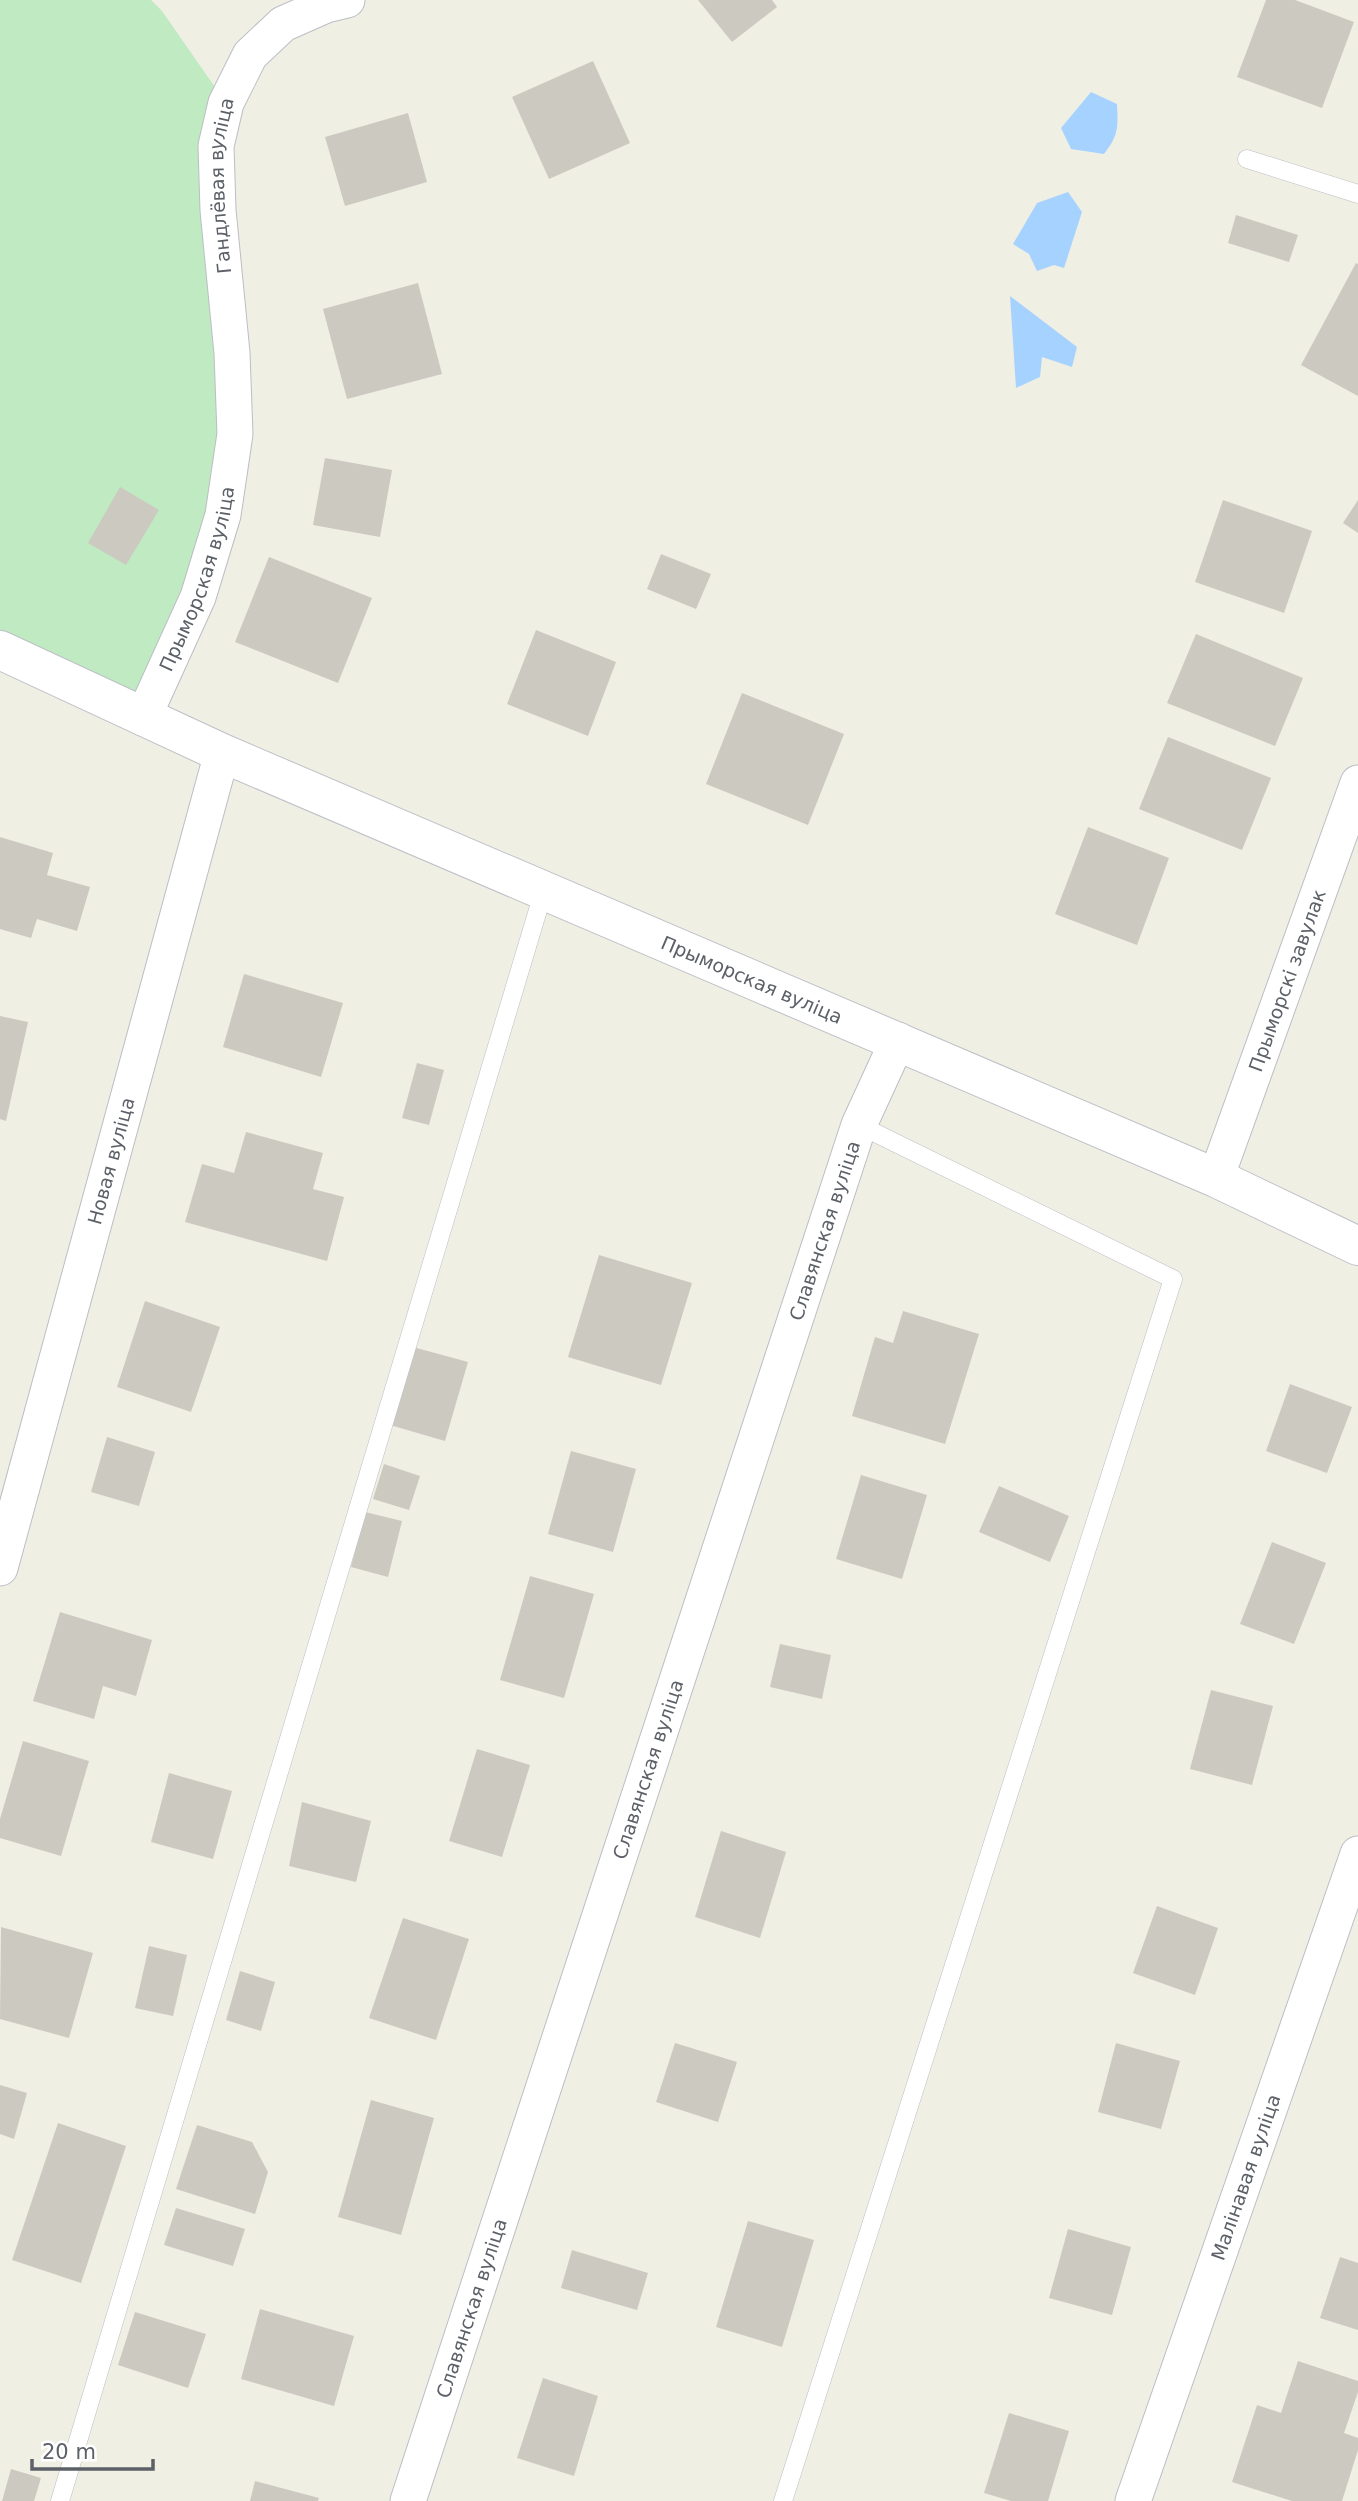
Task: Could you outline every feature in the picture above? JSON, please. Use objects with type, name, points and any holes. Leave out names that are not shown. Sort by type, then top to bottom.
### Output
[{"type":"main road","name":"Прыморская вуліца","points":[[0,650],[222,753],[1216,1178],[1358,1246]]},
{"type":"street","name":"Гандлёвая вуліца","points":[[235,434],[232,353],[218,210],[216,146],[226,103],[250,55],[283,24],[326,5],[347,0]]},
{"type":"street","name":"Прыморская вуліца","points":[[144,718],[198,597],[223,515],[235,434]]},
{"type":"street","name":"Новая вуліца","points":[[0,1568],[222,753]]},
{"type":"street","name":"Прыморскі завулак","points":[[1216,1178],[1358,783]]},
{"type":"street","name":"Славянская вуліца","points":[[408,2501],[859,1125],[898,1040]]},
{"type":"street","name":"Малінавая вуліца","points":[[1133,2501],[1358,1854]]},
{"type":"lane","points":[[1247,159],[1358,194]]},
{"type":"lane","points":[[60,2501],[544,890]]},
{"type":"lane","points":[[783,2501],[1172,1279],[859,1125]]},
{"type":"green space","points":[[0,0],[151,0],[162,11],[226,103],[235,434],[143,718],[0,650]]},
{"type":"water","points":[[1091,92],[1117,104],[1116,130],[1104,154],[1071,149],[1061,128]]},
{"type":"water","points":[[1068,192],[1082,212],[1064,268],[1054,265],[1037,271],[1029,254],[1013,244],[1037,203]]},
{"type":"water","points":[[1010,296],[1077,347],[1072,367],[1042,357],[1040,377],[1016,388]]},
{"type":"building","points":[[698,0],[772,0],[777,7],[732,42]]},
{"type":"building","points":[[1266,0],[1295,0],[1354,22],[1322,108],[1237,77]]},
{"type":"building","points":[[593,61],[630,143],[549,179],[512,97]]},
{"type":"building","points":[[408,113],[427,182],[345,206],[325,137]]},
{"type":"building","points":[[1236,215],[1298,235],[1289,262],[1228,243]]},
{"type":"building","points":[[1356,263],[1358,264],[1358,396],[1301,365]]},
{"type":"building","points":[[418,283],[442,374],[347,399],[323,309]]},
{"type":"building","points":[[325,458],[392,470],[380,537],[313,525]]},
{"type":"building","points":[[120,487],[159,510],[126,565],[88,543]]},
{"type":"building","points":[[1223,500],[1312,531],[1284,613],[1195,582]]},
{"type":"building","points":[[1358,500],[1358,533],[1343,523]]},
{"type":"building","points":[[661,554],[711,574],[696,609],[647,589]]},
{"type":"building","points":[[269,557],[372,598],[338,683],[235,642]]},
{"type":"building","points":[[536,630],[616,662],[588,736],[507,704]]},
{"type":"building","points":[[1196,634],[1303,678],[1275,746],[1167,703]]},
{"type":"building","points":[[742,693],[844,734],[808,825],[706,784]]},
{"type":"building","points":[[1168,737],[1271,778],[1242,850],[1139,809]]},
{"type":"building","points":[[1088,827],[1169,858],[1137,945],[1055,914]]},
{"type":"building","points":[[0,837],[53,853],[47,875],[90,887],[77,931],[37,919],[31,938],[0,929]]},
{"type":"building","points":[[244,974],[343,1003],[321,1077],[223,1047]]},
{"type":"building","points":[[0,1016],[28,1022],[6,1121],[0,1119]]},
{"type":"building","points":[[417,1063],[444,1070],[429,1125],[402,1118]]},
{"type":"building","points":[[246,1132],[323,1153],[313,1189],[344,1197],[327,1261],[185,1222],[202,1164],[234,1173]]},
{"type":"building","points":[[599,1255],[692,1283],[661,1385],[568,1357]]},
{"type":"building","points":[[145,1301],[220,1327],[191,1412],[117,1387]]},
{"type":"building","points":[[903,1311],[979,1334],[945,1444],[852,1416],[875,1337],[893,1343]]},
{"type":"building","points":[[413,1347],[468,1362],[445,1441],[390,1425]]},
{"type":"building","points":[[1290,1384],[1352,1407],[1327,1473],[1266,1451]]},
{"type":"building","points":[[107,1437],[155,1452],[139,1506],[91,1492]]},
{"type":"building","points":[[571,1451],[636,1469],[613,1552],[548,1534]]},
{"type":"building","points":[[384,1464],[420,1476],[409,1510],[373,1499]]},
{"type":"building","points":[[861,1475],[927,1495],[902,1579],[836,1559]]},
{"type":"building","points":[[999,1486],[1069,1516],[1050,1562],[979,1532]]},
{"type":"building","points":[[365,1512],[402,1521],[388,1577],[351,1567]]},
{"type":"building","points":[[1272,1542],[1326,1563],[1294,1644],[1240,1624]]},
{"type":"building","points":[[530,1576],[594,1594],[564,1698],[500,1680]]},
{"type":"building","points":[[60,1612],[152,1640],[136,1696],[103,1686],[94,1719],[33,1701]]},
{"type":"building","points":[[780,1644],[831,1655],[822,1699],[770,1687]]},
{"type":"building","points":[[1211,1690],[1273,1706],[1252,1785],[1190,1769]]},
{"type":"building","points":[[23,1741],[89,1761],[61,1856],[0,1838],[0,1819]]},
{"type":"building","points":[[477,1749],[530,1765],[502,1857],[449,1841]]},
{"type":"building","points":[[169,1773],[232,1791],[213,1859],[151,1842]]},
{"type":"building","points":[[302,1802],[371,1821],[356,1882],[289,1866]]},
{"type":"building","points":[[721,1831],[786,1852],[760,1938],[695,1917]]},
{"type":"building","points":[[1157,1906],[1218,1928],[1195,1995],[1133,1973]]},
{"type":"building","points":[[403,1918],[469,1939],[436,2040],[369,2018]]},
{"type":"building","points":[[1,1927],[93,1953],[69,2038],[0,2019]]},
{"type":"building","points":[[149,1946],[187,1955],[173,2016],[135,2008]]},
{"type":"building","points":[[240,1971],[275,1982],[261,2031],[226,2020]]},
{"type":"building","points":[[675,2043],[737,2062],[718,2122],[656,2102]]},
{"type":"building","points":[[1116,2043],[1180,2061],[1161,2129],[1098,2112]]},
{"type":"building","points":[[0,2085],[27,2093],[14,2139],[0,2134]]},
{"type":"building","points":[[371,2100],[434,2118],[401,2235],[338,2217]]},
{"type":"building","points":[[58,2123],[126,2146],[81,2283],[12,2260]]},
{"type":"building","points":[[197,2125],[252,2142],[268,2172],[255,2214],[176,2189]]},
{"type":"building","points":[[176,2208],[245,2229],[233,2266],[164,2245]]},
{"type":"building","points":[[748,2221],[814,2240],[782,2347],[716,2327]]},
{"type":"building","points":[[1068,2229],[1131,2247],[1112,2315],[1049,2298]]},
{"type":"building","points":[[572,2250],[648,2273],[637,2310],[561,2288]]},
{"type":"building","points":[[1340,2257],[1358,2263],[1358,2330],[1320,2318]]},
{"type":"building","points":[[260,2309],[354,2336],[334,2406],[241,2379]]},
{"type":"building","points":[[135,2312],[206,2334],[188,2388],[118,2365]]},
{"type":"building","points":[[1298,2361],[1358,2381],[1358,2392],[1344,2433],[1358,2438],[1358,2450],[1342,2501],[1292,2501],[1232,2482],[1257,2405],[1281,2413]]},
{"type":"building","points":[[543,2378],[598,2396],[574,2476],[517,2458]]},
{"type":"building","points":[[1009,2413],[1069,2431],[1048,2501],[1011,2501],[984,2493]]},
{"type":"building","points":[[11,2469],[41,2478],[34,2501],[2,2501]]},
{"type":"building","points":[[255,2481],[319,2498],[318,2501],[250,2501]]}]
